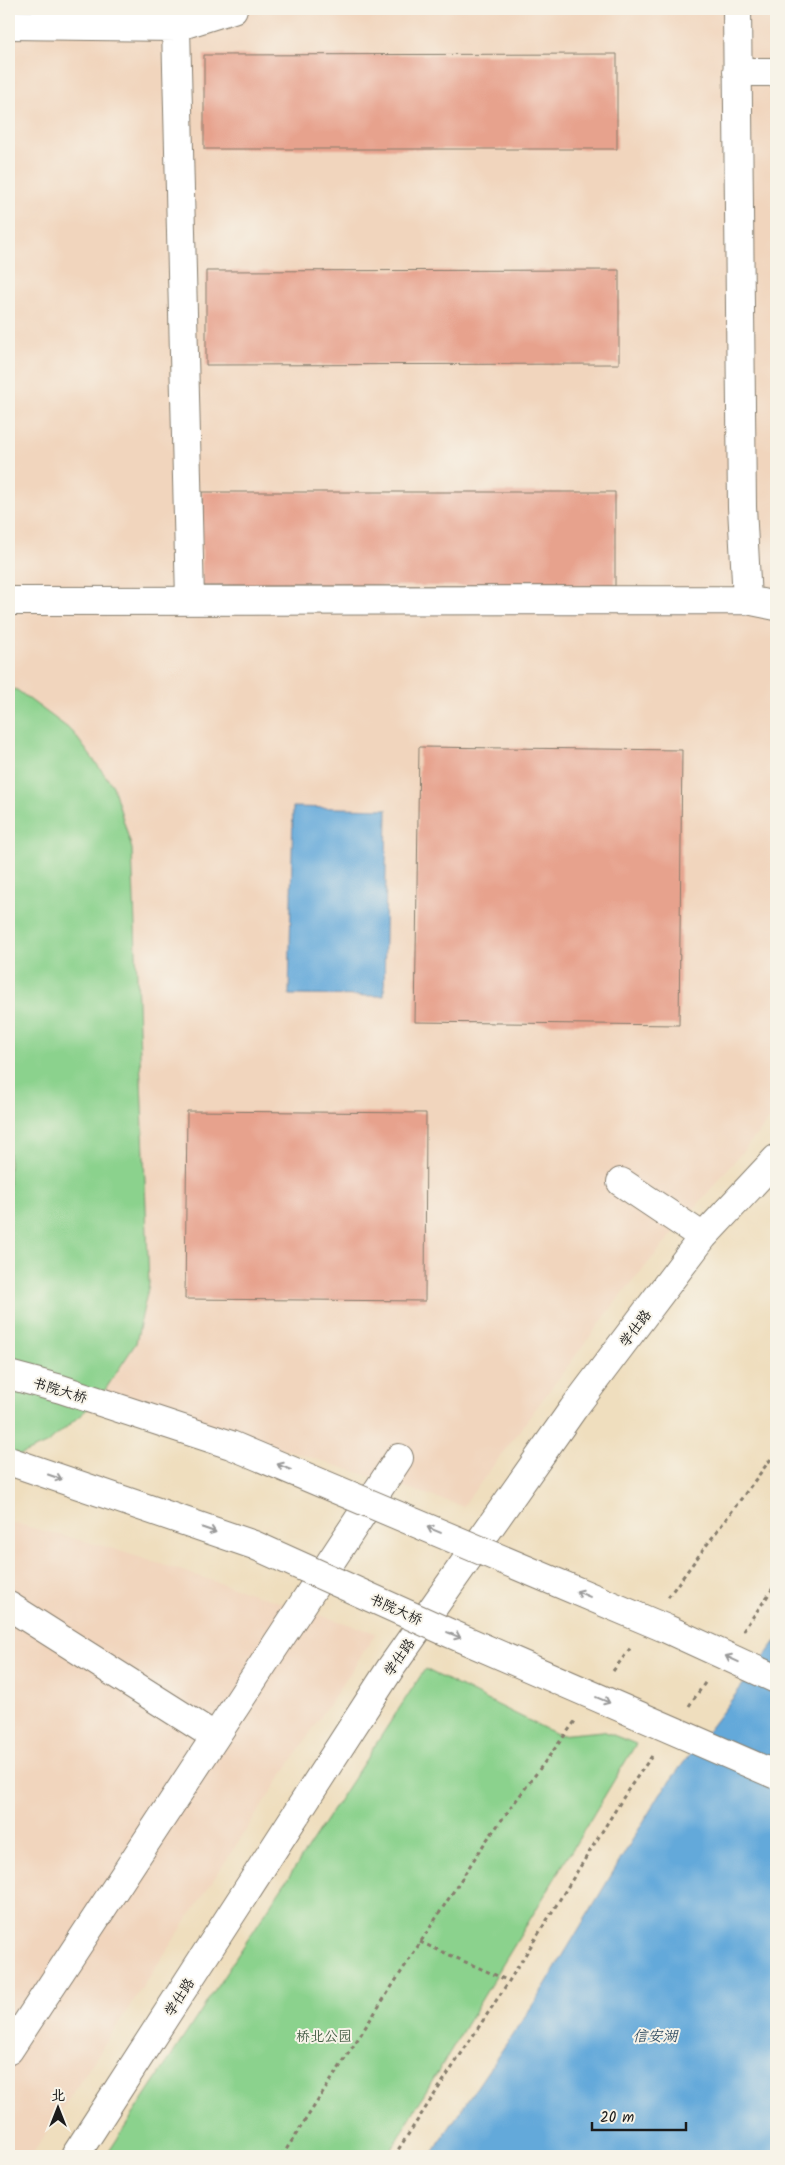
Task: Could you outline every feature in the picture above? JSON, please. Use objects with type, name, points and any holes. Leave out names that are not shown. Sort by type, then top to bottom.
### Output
[{"type":"street","points":[[9,25],[176,27],[233,9]]},
{"type":"street","points":[[737,9],[742,506],[747,600]]},
{"type":"street","points":[[176,27],[190,600]]},
{"type":"street","points":[[737,72],[776,72]]},
{"type":"street","points":[[9,601],[747,600],[776,606]]},
{"type":"street","name":"学仕路","points":[[75,2156],[390,1669],[573,1409],[704,1237],[776,1159]]},
{"type":"street","points":[[621,1182],[704,1237]]},
{"type":"street","name":"书院大桥","points":[[9,1375],[61,1389],[231,1445],[667,1628],[776,1679]]},
{"type":"street","points":[[9,2050],[214,1736],[399,1458]]},
{"type":"street","name":"书院大桥","points":[[9,1461],[254,1545],[447,1632],[776,1775]]},
{"type":"street","points":[[9,1606],[214,1736]]},
{"type":"path","points":[[664,1602],[776,1452]]},
{"type":"path","points":[[742,1632],[776,1584]]},
{"type":"path","points":[[611,1674],[634,1642]]},
{"type":"path","points":[[685,1711],[708,1679]]},
{"type":"path","points":[[282,2156],[486,1841],[581,1714]]},
{"type":"path","points":[[394,2156],[509,1981],[628,1790],[656,1750]]},
{"type":"path","points":[[420,1942],[509,1981]]},
{"type":"shaded area","points":[[9,9],[776,9],[776,1112],[621,1295],[463,1506],[294,1452],[9,1390]]},
{"type":"shaded area","points":[[9,1522],[107,1547],[376,1633],[31,2156],[9,2156]]},
{"type":"green space","points":[[9,688],[17,690],[72,731],[113,786],[132,849],[149,1284],[136,1343],[99,1399],[48,1443],[9,1460]]},
{"type":"green space","name":"桥北公园","points":[[425,1669],[558,1735],[603,1731],[636,1744],[387,2156],[106,2156]]},
{"type":"water","points":[[293,807],[387,809],[384,996],[289,995]]},
{"type":"water","name":"信安湖","points":[[776,1641],[776,2156],[430,2156],[538,1997],[660,1794]]},
{"type":"building","points":[[617,54],[617,149],[204,149],[204,55]]},
{"type":"building","points":[[619,270],[619,364],[206,365],[206,271]]},
{"type":"building","points":[[202,492],[615,492],[615,586],[202,586]]},
{"type":"building","points":[[419,747],[682,750],[679,1025],[415,1022]]},
{"type":"building","points":[[187,1111],[426,1113],[425,1301],[185,1299]]}]
